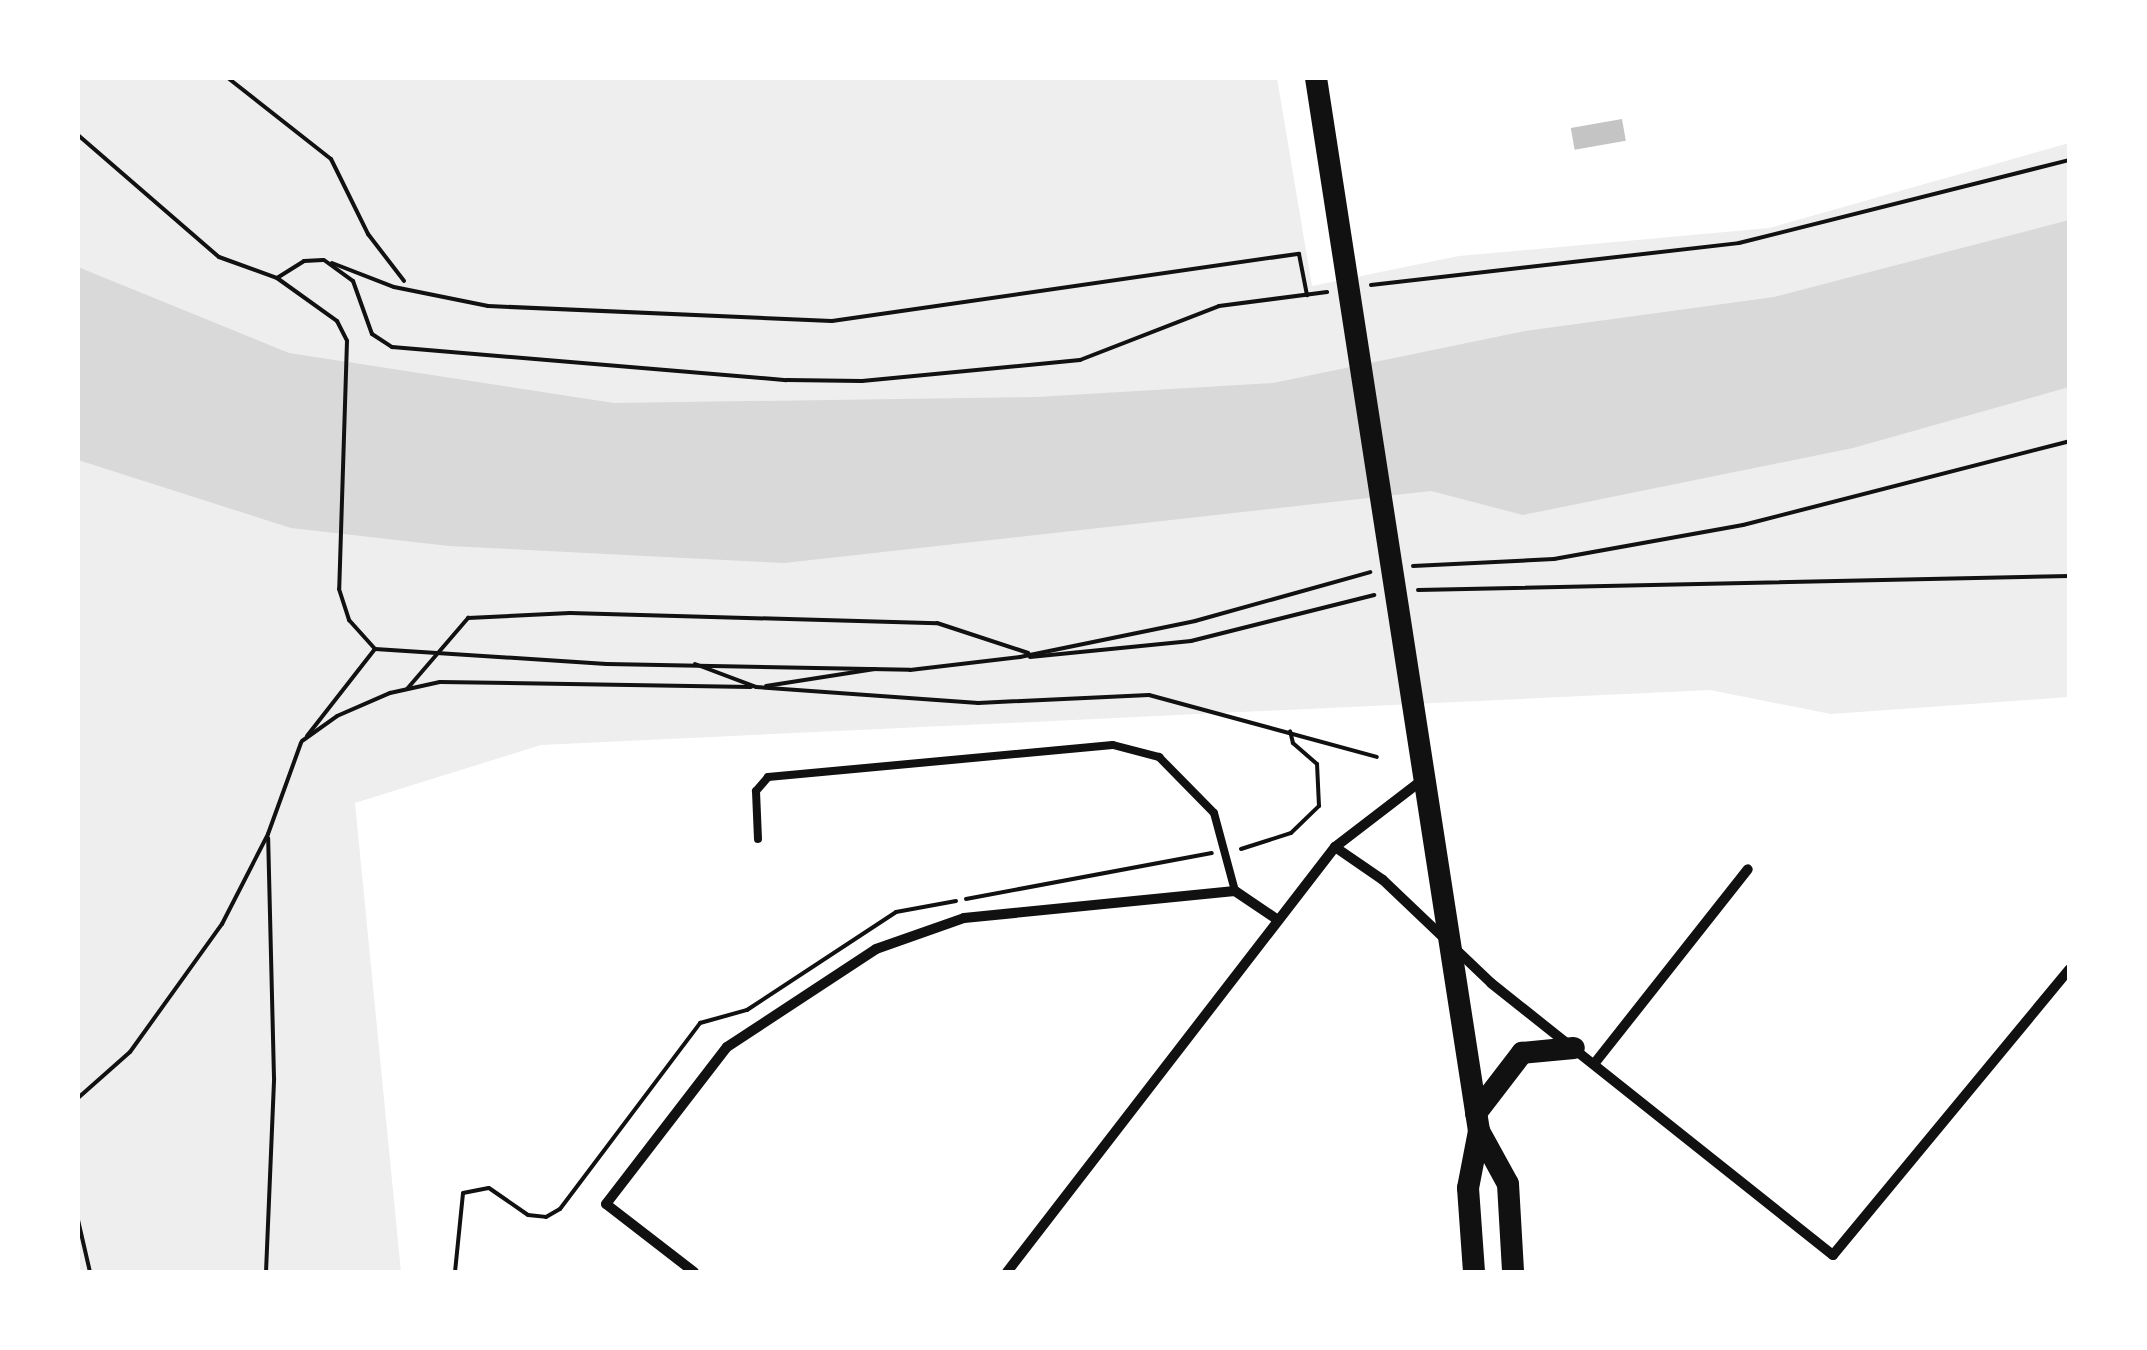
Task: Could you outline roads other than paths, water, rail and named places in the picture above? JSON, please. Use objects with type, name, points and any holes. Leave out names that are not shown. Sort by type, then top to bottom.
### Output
[{"type":"main road","points":[[1316,78],[1477,1122],[1468,1188],[1474,1272]]},
{"type":"main road","points":[[1477,1122],[1522,1053],[1574,1048]]},
{"type":"main road","points":[[1477,1122],[1508,1184],[1513,1272]]},
{"type":"street","points":[[1007,1272],[1335,847],[1422,781]]},
{"type":"street","points":[[1335,847],[1574,1048],[1833,1255],[2070,969]]},
{"type":"street","points":[[1594,1064],[1748,869]]},
{"type":"street","points":[[694,1272],[606,1204],[728,1047],[899,938],[964,918],[1235,890],[1278,920]]},
{"type":"lane","points":[[758,839],[756,791],[768,777],[1113,745],[1159,757],[1214,813],[1228,850],[1235,890]]}]
